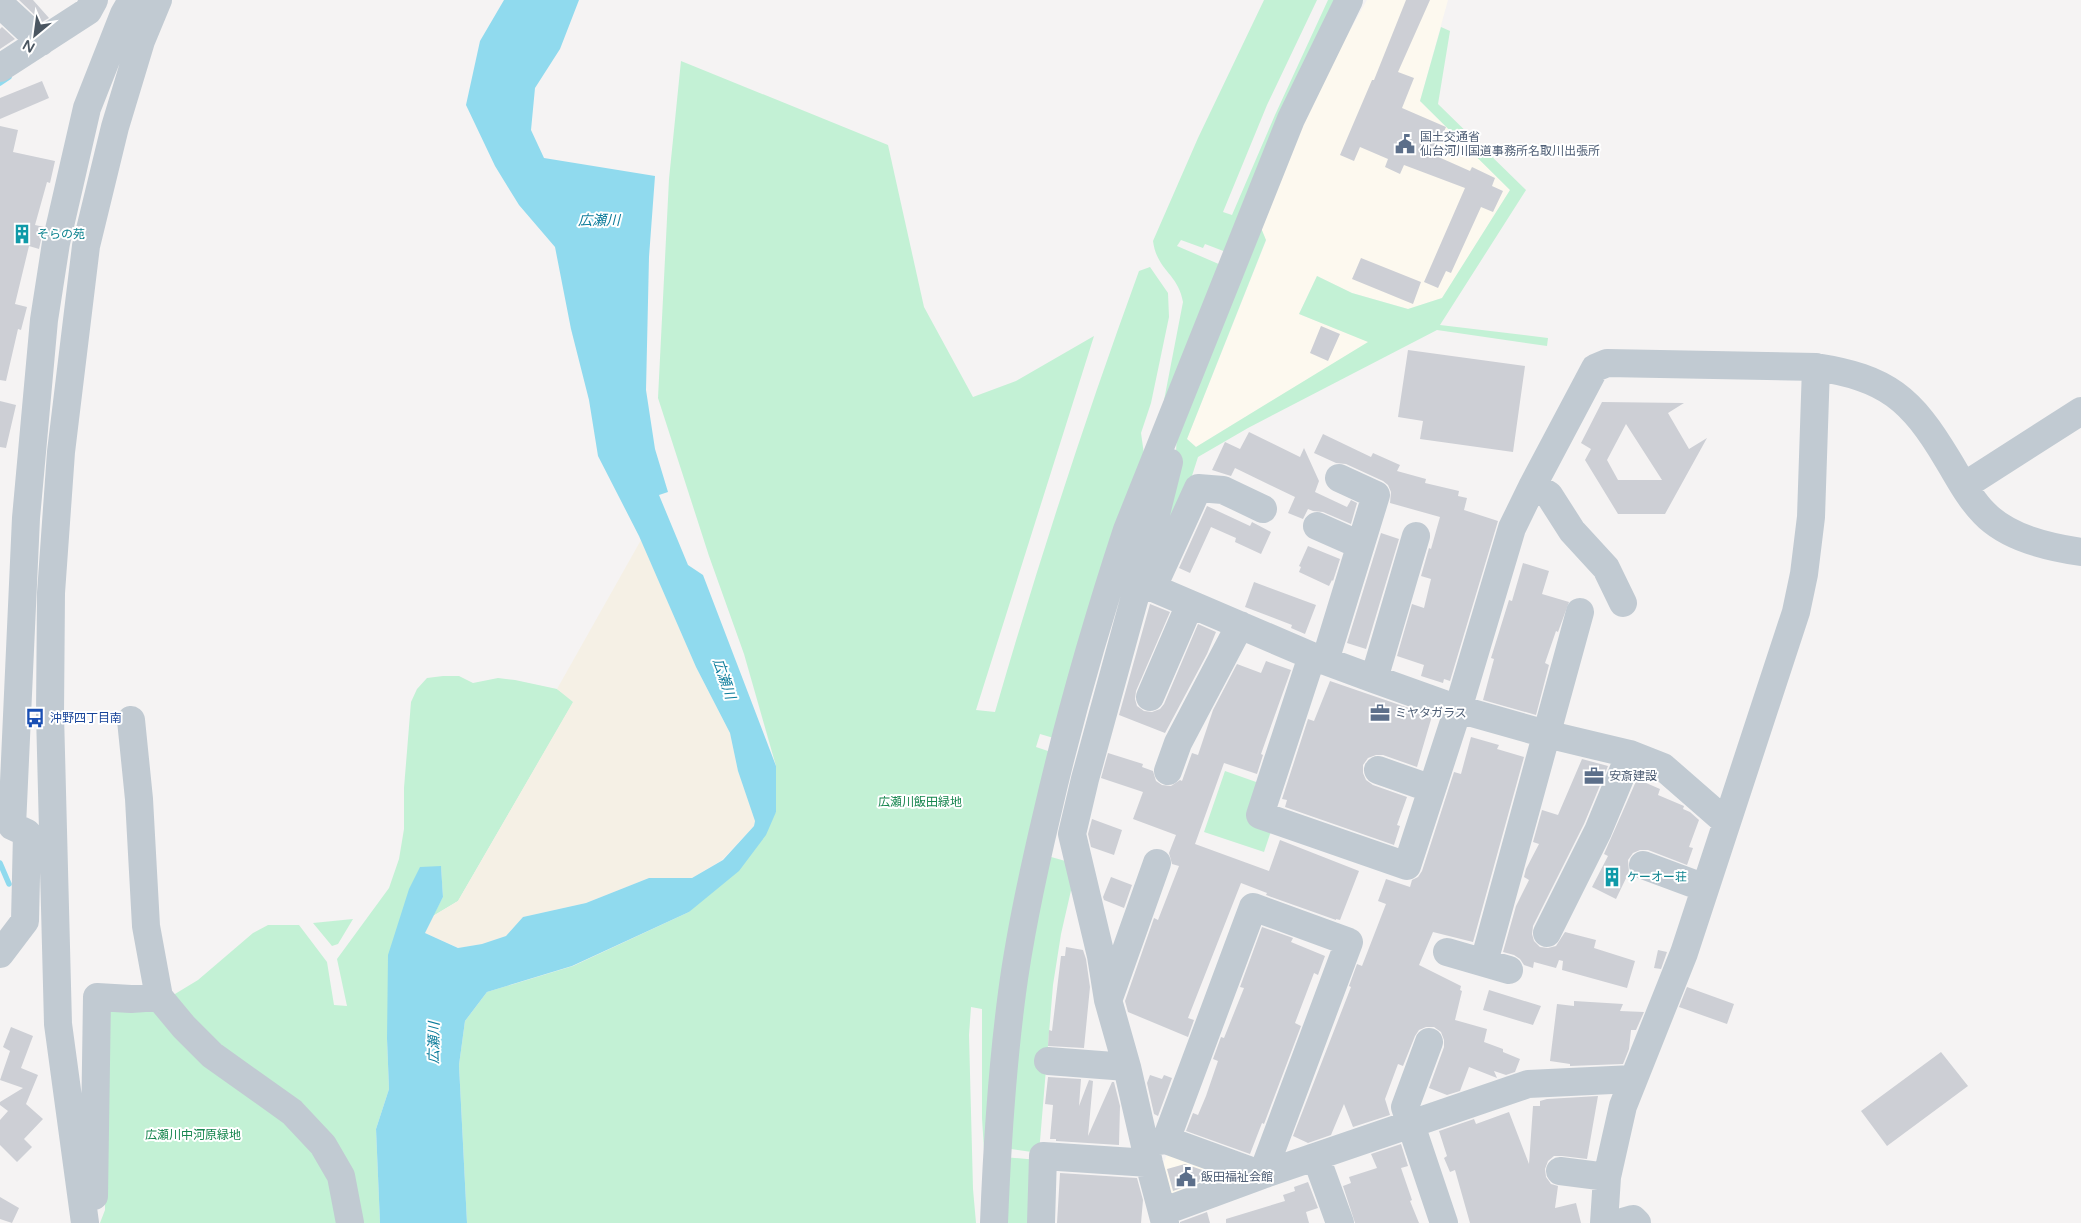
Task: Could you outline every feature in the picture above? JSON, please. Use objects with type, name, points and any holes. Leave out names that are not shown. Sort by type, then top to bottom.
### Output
[{"type":"street","points":[[0,68],[88,10],[94,0]]},
{"type":"street","points":[[0,954],[25,921],[13,823],[26,518],[44,320],[56,243],[87,108],[124,14],[132,0]]},
{"type":"street","points":[[83,1215],[58,1024],[50,714],[51,592],[61,452],[86,246],[115,127],[141,41],[158,0]]},
{"type":"street","points":[[994,1223],[1004,1066],[1012,991],[1030,884],[1071,713],[1127,530],[1291,119],[1349,0]]},
{"type":"street","points":[[0,4],[41,42]]},
{"type":"street","points":[[1339,478],[1376,495],[1319,658],[1260,815],[1407,866],[1458,709],[1512,528],[1595,368],[1607,363],[1816,366],[1847,371],[1872,380],[1903,399],[1924,422],[1964,486],[1984,513],[2021,537],[2081,552]]},
{"type":"street","points":[[1604,1223],[1608,1177],[1619,1121],[1633,1079],[1684,953],[1796,612],[1804,574],[1811,517],[1816,366]]},
{"type":"street","points":[[1964,486],[2081,410]]},
{"type":"street","points":[[1164,436],[1172,444],[1146,584],[1085,779],[1072,834],[1101,956],[1108,1000],[1153,1148],[1164,1217],[1262,1175],[1528,1084],[1633,1079]]},
{"type":"street","points":[[1533,485],[1549,495],[1572,531],[1606,568],[1623,603]]},
{"type":"street","points":[[1146,584],[1198,488],[1223,490],[1264,508]]},
{"type":"street","points":[[1317,526],[1360,544]]},
{"type":"street","points":[[1374,679],[1411,590],[1416,536]]},
{"type":"street","points":[[1146,584],[1319,658],[1458,709],[1546,734],[1630,754],[1663,767],[1726,822]]},
{"type":"street","points":[[1150,697],[1190,604]]},
{"type":"street","points":[[1447,952],[1496,966],[1546,734],[1580,612]]},
{"type":"street","points":[[1168,771],[1178,742],[1240,625]]},
{"type":"street","points":[[13,823],[33,777],[50,714]]},
{"type":"street","points":[[131,720],[139,799],[146,926],[159,997],[184,1028],[212,1055],[292,1112],[323,1145],[341,1176],[350,1223]]},
{"type":"street","points":[[1547,932],[1598,831],[1630,754]]},
{"type":"street","points":[[1378,770],[1432,789]]},
{"type":"street","points":[[1108,1000],[1157,863]]},
{"type":"street","points":[[1642,866],[1705,888]]},
{"type":"street","points":[[1153,1148],[1253,907],[1349,942],[1262,1175]]},
{"type":"street","points":[[83,1215],[94,1198],[97,997],[131,999],[159,997]]},
{"type":"street","points":[[1429,1042],[1405,1107],[1444,1223]]},
{"type":"street","points":[[1048,1061],[1127,1066]]},
{"type":"street","points":[[1041,1223],[1043,1156],[1153,1148],[1262,1175]]},
{"type":"street","points":[[1316,1156],[1340,1223]]},
{"type":"street","points":[[1560,1170],[1608,1177]]},
{"type":"street","points":[[1619,1223],[1633,1219],[1636,1223]]},
{"type":"shaded area","points":[[1367,0],[1448,0],[1420,101],[1510,190],[1442,298],[1408,309],[1352,293],[1317,276],[1299,314],[1369,342],[1196,447],[1187,439],[1266,241],[1259,223],[1287,158],[1344,41]]},
{"type":"shaded area","points":[[1169,1149],[1240,1173],[1171,1203],[1159,1175]]},
{"type":"green space","points":[[1264,0],[1317,0],[1267,105],[1223,212],[1232,215],[1275,115],[1328,0],[1335,0],[1226,252],[1205,244],[1203,248],[1181,240],[1177,246],[1221,265],[1161,416],[1183,302],[1177,284],[1163,266],[1155,251],[1153,241],[1198,138]]},
{"type":"green space","points":[[1441,27],[1450,31],[1438,104],[1526,190],[1440,325],[1548,338],[1547,346],[1437,330],[1248,428],[1198,457],[1190,482],[1150,572],[1176,452],[1177,432],[1259,223],[1266,240],[1187,439],[1196,447],[1368,342],[1299,314],[1317,276],[1352,293],[1408,309],[1442,298],[1510,190],[1420,101]]},
{"type":"green space","name":"広瀬川飯田緑地","points":[[681,61],[888,145],[924,307],[973,397],[1016,381],[1094,336],[976,710],[995,712],[1063,490],[1139,271],[1150,267],[1168,293],[1169,317],[1151,403],[1141,433],[1145,461],[1057,739],[1040,734],[1036,747],[1054,753],[987,1198],[982,1118],[982,1009],[971,1007],[969,1035],[973,1189],[976,1223],[467,1223],[459,1065],[465,1021],[487,992],[573,966],[689,912],[776,812],[776,766],[744,654],[709,556],[658,398],[669,179]]},
{"type":"green space","name":"広瀬川中河原緑地","points":[[459,676],[473,683],[498,678],[515,680],[557,689],[574,701],[458,901],[433,916],[443,897],[441,867],[387,1039],[389,1089],[376,1129],[380,1223],[100,1223],[105,1210],[106,1007],[170,997],[198,980],[253,933],[268,925],[299,925],[327,962],[334,1005],[347,1006],[337,959],[389,888],[399,859],[404,829],[404,788],[411,702],[417,689],[427,678]]},
{"type":"green space","points":[[1225,771],[1259,783],[1247,820],[1272,828],[1264,852],[1204,832]]},
{"type":"green space","points":[[1044,855],[1069,862],[1072,886],[1061,934],[1053,985],[1039,1153],[1004,1148]]},
{"type":"green space","points":[[353,919],[338,944],[332,946],[313,923]]},
{"type":"green space","points":[[1003,1157],[1038,1160],[1037,1223],[1001,1223]]},
{"type":"sand","points":[[641,540],[696,667],[730,733],[738,771],[755,820],[754,826],[722,860],[692,878],[649,878],[586,903],[523,917],[506,936],[482,944],[459,948],[425,933],[433,916],[458,901],[573,702],[557,689]]},
{"type":"water","name":"広瀬川","points":[[504,0],[579,0],[560,49],[535,88],[531,130],[544,158],[655,176],[649,257],[646,390],[655,449],[668,492],[659,495],[688,565],[703,575],[776,766],[776,812],[766,835],[739,871],[689,912],[572,966],[487,992],[465,1021],[459,1065],[467,1223],[380,1223],[376,1129],[389,1089],[387,1039],[388,955],[409,889],[420,867],[441,866],[443,897],[425,933],[458,948],[482,944],[506,936],[523,917],[586,903],[649,878],[692,878],[723,860],[754,826],[755,821],[738,771],[730,733],[696,667],[639,536],[598,456],[589,400],[571,329],[555,247],[519,205],[495,166],[466,105],[480,41]]},
{"type":"building","points":[[19,0],[33,0],[49,18],[42,22]]},
{"type":"building","points":[[1406,0],[1430,0],[1398,72],[1414,78],[1402,108],[1446,127],[1434,155],[1470,171],[1472,167],[1495,178],[1492,186],[1503,191],[1493,212],[1481,207],[1451,273],[1446,271],[1438,288],[1424,282],[1465,188],[1404,165],[1400,174],[1385,167],[1388,159],[1360,147],[1354,161],[1340,155],[1372,80],[1374,80]]},
{"type":"building","points":[[2,27],[15,39],[0,49],[0,29]]},
{"type":"building","points":[[42,81],[49,98],[0,119],[0,98]]},
{"type":"building","points":[[0,126],[18,130],[13,152],[55,161],[50,183],[47,182],[35,225],[44,227],[39,249],[29,246],[15,304],[27,307],[21,330],[18,329],[6,381],[0,380]]},
{"type":"building","points":[[1361,258],[1421,282],[1413,304],[1352,279]]},
{"type":"building","points":[[1321,326],[1340,334],[1328,361],[1310,353]]},
{"type":"building","points":[[1408,350],[1525,366],[1513,452],[1420,439],[1423,421],[1398,417]]},
{"type":"building","points":[[0,401],[16,405],[6,448],[0,447]]},
{"type":"building","points":[[1602,402],[1684,403],[1668,413],[1689,449],[1707,438],[1665,514],[1618,514],[1585,460],[1591,449],[1581,443]],"holes":[[[1626,424],[1662,480],[1618,480],[1607,460]]]},
{"type":"building","points":[[1249,432],[1300,457],[1304,448],[1319,481],[1315,492],[1347,507],[1351,500],[1357,503],[1351,524],[1323,512],[1308,509],[1303,519],[1288,513],[1295,497],[1235,468],[1231,476],[1212,470],[1225,442],[1240,449]]},
{"type":"building","points":[[1323,434],[1371,457],[1373,453],[1400,465],[1397,471],[1426,479],[1425,483],[1459,491],[1458,496],[1467,498],[1464,510],[1498,521],[1450,681],[1444,679],[1443,683],[1421,676],[1424,665],[1397,656],[1412,604],[1424,608],[1431,579],[1421,576],[1440,517],[1390,503],[1391,492],[1388,485],[1383,481],[1346,464],[1336,463],[1314,453]]},
{"type":"building","points":[[1207,506],[1250,526],[1252,522],[1271,532],[1261,554],[1235,542],[1236,538],[1211,527],[1190,573],[1179,568]]},
{"type":"building","points":[[1381,533],[1399,539],[1366,649],[1347,643]]},
{"type":"building","points":[[1308,546],[1340,559],[1333,581],[1329,586],[1299,572],[1301,567],[1299,566]]},
{"type":"building","points":[[1523,563],[1549,571],[1542,594],[1569,602],[1545,663],[1549,665],[1536,715],[1483,700],[1494,659],[1491,658],[1509,600],[1512,601]]},
{"type":"building","points":[[1254,582],[1316,605],[1305,634],[1291,628],[1292,625],[1245,607]]},
{"type":"building","points":[[1150,604],[1170,612],[1136,691],[1135,699],[1137,706],[1144,711],[1152,712],[1160,709],[1164,704],[1198,624],[1216,632],[1207,654],[1165,733],[1119,715]]},
{"type":"building","points":[[1266,661],[1291,670],[1261,754],[1263,755],[1257,774],[1224,763],[1195,844],[1269,871],[1280,840],[1359,871],[1340,920],[1266,895],[1267,893],[1241,883],[1188,1018],[1194,1020],[1188,1037],[1128,1012],[1125,1001],[1154,918],[1158,920],[1179,866],[1172,864],[1169,853],[1176,835],[1133,819],[1143,792],[1101,778],[1108,753],[1143,764],[1142,767],[1153,771],[1156,781],[1162,785],[1171,786],[1180,780],[1182,781],[1192,753],[1198,755],[1213,710],[1237,664],[1261,673]]},
{"type":"building","points":[[1330,681],[1432,716],[1417,767],[1383,755],[1368,758],[1363,765],[1363,773],[1366,780],[1373,785],[1407,797],[1397,825],[1400,826],[1394,845],[1285,807],[1287,800],[1282,799],[1308,719],[1314,721]]},
{"type":"building","points":[[1471,737],[1499,745],[1497,749],[1524,757],[1473,942],[1433,932],[1419,965],[1461,986],[1460,990],[1462,991],[1455,1020],[1487,1029],[1484,1042],[1503,1049],[1503,1052],[1520,1059],[1515,1072],[1506,1075],[1494,1071],[1497,1078],[1469,1067],[1460,1091],[1447,1095],[1429,1088],[1444,1047],[1444,1040],[1441,1032],[1434,1027],[1426,1027],[1419,1030],[1415,1036],[1403,1066],[1398,1064],[1385,1099],[1390,1115],[1353,1127],[1344,1104],[1331,1135],[1308,1143],[1293,1136],[1351,987],[1349,986],[1357,964],[1362,966],[1386,904],[1378,901],[1386,879],[1410,887],[1412,880],[1418,877],[1422,871],[1454,772],[1461,774]]},
{"type":"building","points":[[1582,759],[1608,766],[1584,824],[1533,926],[1532,934],[1534,941],[1540,947],[1556,946],[1565,932],[1596,940],[1594,948],[1635,961],[1627,988],[1562,970],[1563,961],[1559,960],[1556,968],[1534,962],[1533,968],[1524,965],[1514,955],[1503,952],[1516,906],[1529,880],[1524,877],[1526,869],[1539,844],[1533,842],[1542,810],[1558,815]]},
{"type":"building","points":[[1637,779],[1660,789],[1658,795],[1684,806],[1683,809],[1699,820],[1689,847],[1693,848],[1687,865],[1648,850],[1640,850],[1633,853],[1628,860],[1629,872],[1616,899],[1592,887],[1608,856],[1604,854]]},
{"type":"building","points":[[1092,819],[1122,830],[1114,855],[1091,847],[1088,834]]},
{"type":"building","points":[[1111,877],[1132,885],[1124,908],[1104,900],[1103,897]]},
{"type":"building","points":[[1262,927],[1293,938],[1291,942],[1325,956],[1318,975],[1314,973],[1295,1023],[1301,1026],[1264,1124],[1262,1123],[1250,1154],[1186,1131],[1193,1113],[1198,1115],[1206,1096],[1218,1061],[1213,1059],[1221,1037],[1224,1038],[1244,988],[1240,987]]},
{"type":"building","points":[[1066,947],[1083,950],[1086,959],[1090,987],[1084,1048],[1048,1046],[1049,1030],[1052,1031],[1061,956],[1065,956]]},
{"type":"building","points":[[1658,950],[1667,952],[1661,969],[1654,968]]},
{"type":"building","points":[[1687,987],[1734,1004],[1727,1024],[1679,1007]]},
{"type":"building","points":[[1489,990],[1541,1006],[1533,1025],[1483,1010]]},
{"type":"building","points":[[1574,1001],[1623,1004],[1620,1011],[1644,1012],[1636,1030],[1631,1030],[1629,1049],[1623,1064],[1570,1066],[1570,1064],[1550,1061],[1557,1004],[1574,1006]]},
{"type":"building","points":[[11,1027],[33,1036],[21,1068],[38,1075],[26,1104],[43,1119],[24,1139],[32,1147],[17,1162],[0,1145],[0,1120],[8,1111],[0,1105],[0,1102],[23,1088],[0,1080],[10,1051],[3,1047]]},
{"type":"building","points":[[1941,1052],[1968,1086],[1887,1146],[1861,1111]]},
{"type":"building","points":[[1150,1075],[1162,1079],[1164,1075],[1172,1078],[1158,1116],[1154,1114],[1147,1083]]},
{"type":"building","points":[[1048,1077],[1081,1079],[1079,1106],[1089,1080],[1093,1081],[1088,1136],[1112,1082],[1114,1082],[1120,1106],[1119,1145],[1050,1139],[1053,1105],[1045,1104]]},
{"type":"building","points":[[1598,1096],[1587,1159],[1554,1156],[1548,1161],[1545,1169],[1546,1177],[1551,1184],[1558,1186],[1555,1208],[1576,1203],[1581,1223],[1470,1223],[1455,1170],[1450,1172],[1444,1158],[1447,1156],[1439,1131],[1474,1119],[1476,1124],[1509,1112],[1529,1164],[1533,1106],[1540,1106],[1540,1101],[1547,1099]]},
{"type":"building","points":[[1401,1144],[1408,1166],[1401,1168],[1412,1200],[1410,1201],[1419,1223],[1355,1223],[1343,1186],[1351,1183],[1349,1177],[1377,1168],[1371,1154]]},
{"type":"building","name":"飯田福祉会館","points":[[1185,1164],[1205,1171],[1207,1179],[1173,1191],[1167,1169]]},
{"type":"building","points":[[1060,1173],[1137,1178],[1143,1200],[1141,1223],[1057,1223]]},
{"type":"building","points":[[1308,1182],[1318,1208],[1306,1212],[1309,1223],[1226,1223],[1226,1219],[1285,1201],[1283,1195],[1295,1191],[1294,1187]]},
{"type":"building","points":[[0,1197],[19,1208],[12,1223],[0,1219]]},
{"type":"building","points":[[1207,1212],[1210,1223],[1180,1223],[1180,1222]]},
{"type":"waterway","points":[[0,83],[9,77]]},
{"type":"waterway","points":[[0,863],[9,884]]},
{"type":"place","name":"国土交通省 仙台河川国道事務所名取川出張所","points":[[1405,144]]},
{"type":"place","name":"そらの苑","points":[[22,234]]},
{"type":"place","name":"ミヤタガラス","points":[[1380,713]]},
{"type":"place","name":"沖野四丁目南","points":[[35,718]]},
{"type":"place","name":"安斎建設","points":[[1594,776]]},
{"type":"place","name":"ケーオー荘","points":[[1612,877]]},
{"type":"place","name":"飯田福祉会館","points":[[1186,1177]]}]
